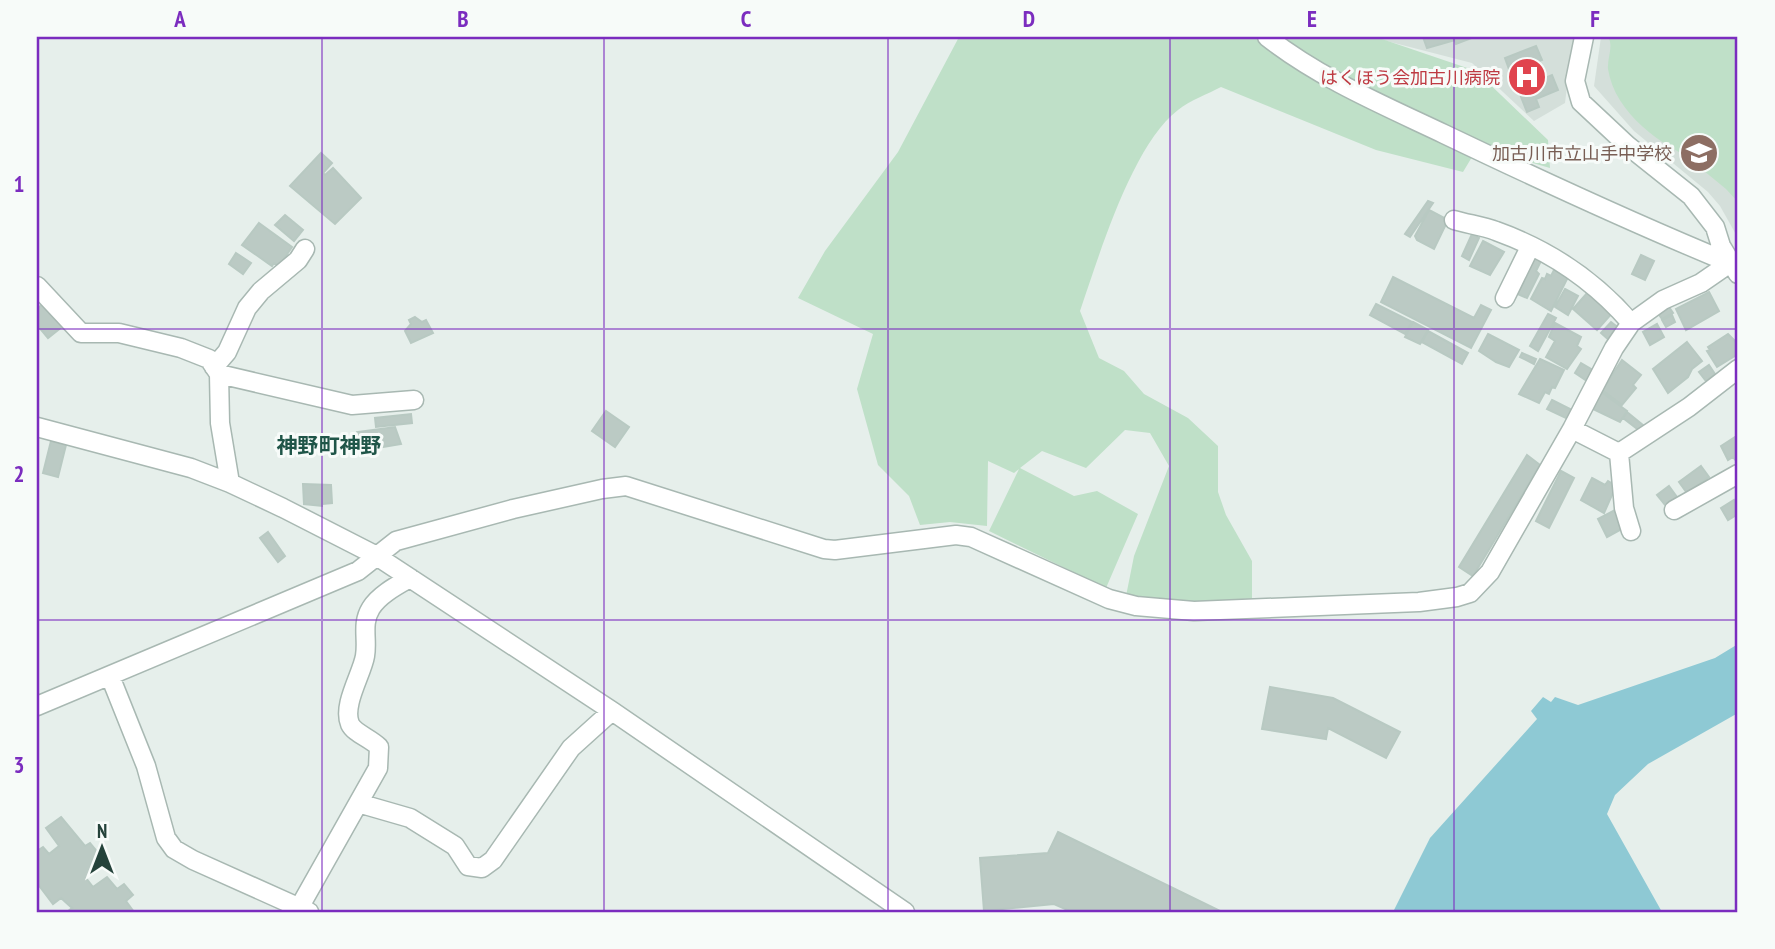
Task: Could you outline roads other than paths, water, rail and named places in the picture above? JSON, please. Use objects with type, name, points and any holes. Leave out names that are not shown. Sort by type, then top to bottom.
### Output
[{"type":"street","points":[[1267,37],[1289,54],[1339,84],[1734,269]]},
{"type":"street","points":[[1584,37],[1575,81],[1581,102],[1627,145],[1690,196],[1715,227],[1721,246],[1734,269]]},
{"type":"street","points":[[1454,220],[1493,230],[1559,259],[1603,294],[1631,323]]},
{"type":"street","points":[[1505,298],[1530,247]]},
{"type":"street","points":[[216,370],[247,308],[261,291],[298,260],[306,249]]},
{"type":"street","points":[[37,705],[359,571],[375,555],[396,541],[564,497],[626,486],[824,549],[835,550],[956,535],[971,537],[1109,599],[1136,606],[1194,611],[1419,602],[1457,597],[1470,593],[1490,572],[1631,323],[1663,300],[1734,269]]},
{"type":"street","points":[[37,286],[80,333],[119,332],[209,359],[216,370],[219,423],[230,483]]},
{"type":"street","points":[[1619,453],[1689,407],[1738,369]]},
{"type":"street","points":[[216,370],[352,405],[414,400]]},
{"type":"street","points":[[37,427],[191,468],[283,508],[375,555],[612,710],[905,912]]},
{"type":"street","points":[[1572,429],[1619,453]]},
{"type":"street","points":[[1619,453],[1624,508],[1631,531]]},
{"type":"street","points":[[1674,510],[1738,474]]},
{"type":"street","points":[[110,676],[146,766],[166,838],[174,849],[304,910],[378,768],[379,747],[370,737],[356,732],[349,723],[355,680],[365,658],[364,624],[372,607],[390,590],[410,578]]},
{"type":"street","points":[[358,803],[410,818],[455,846],[468,866],[482,868],[494,860],[571,748],[612,710]]},
{"type":"water","points":[[1738,644],[1738,713],[1648,764],[1615,795],[1607,814],[1662,912],[1393,912],[1430,838],[1537,719],[1531,711],[1543,697],[1551,702],[1555,697],[1578,705],[1715,658]]},
{"type":"place","name":"はくほう会加古川病院","points":[[1527,77]]},
{"type":"place","name":"加古川市立山手中学校","points":[[1699,153]]},
{"type":"district","name":"神野町神野","points":[[329,445]]}]
